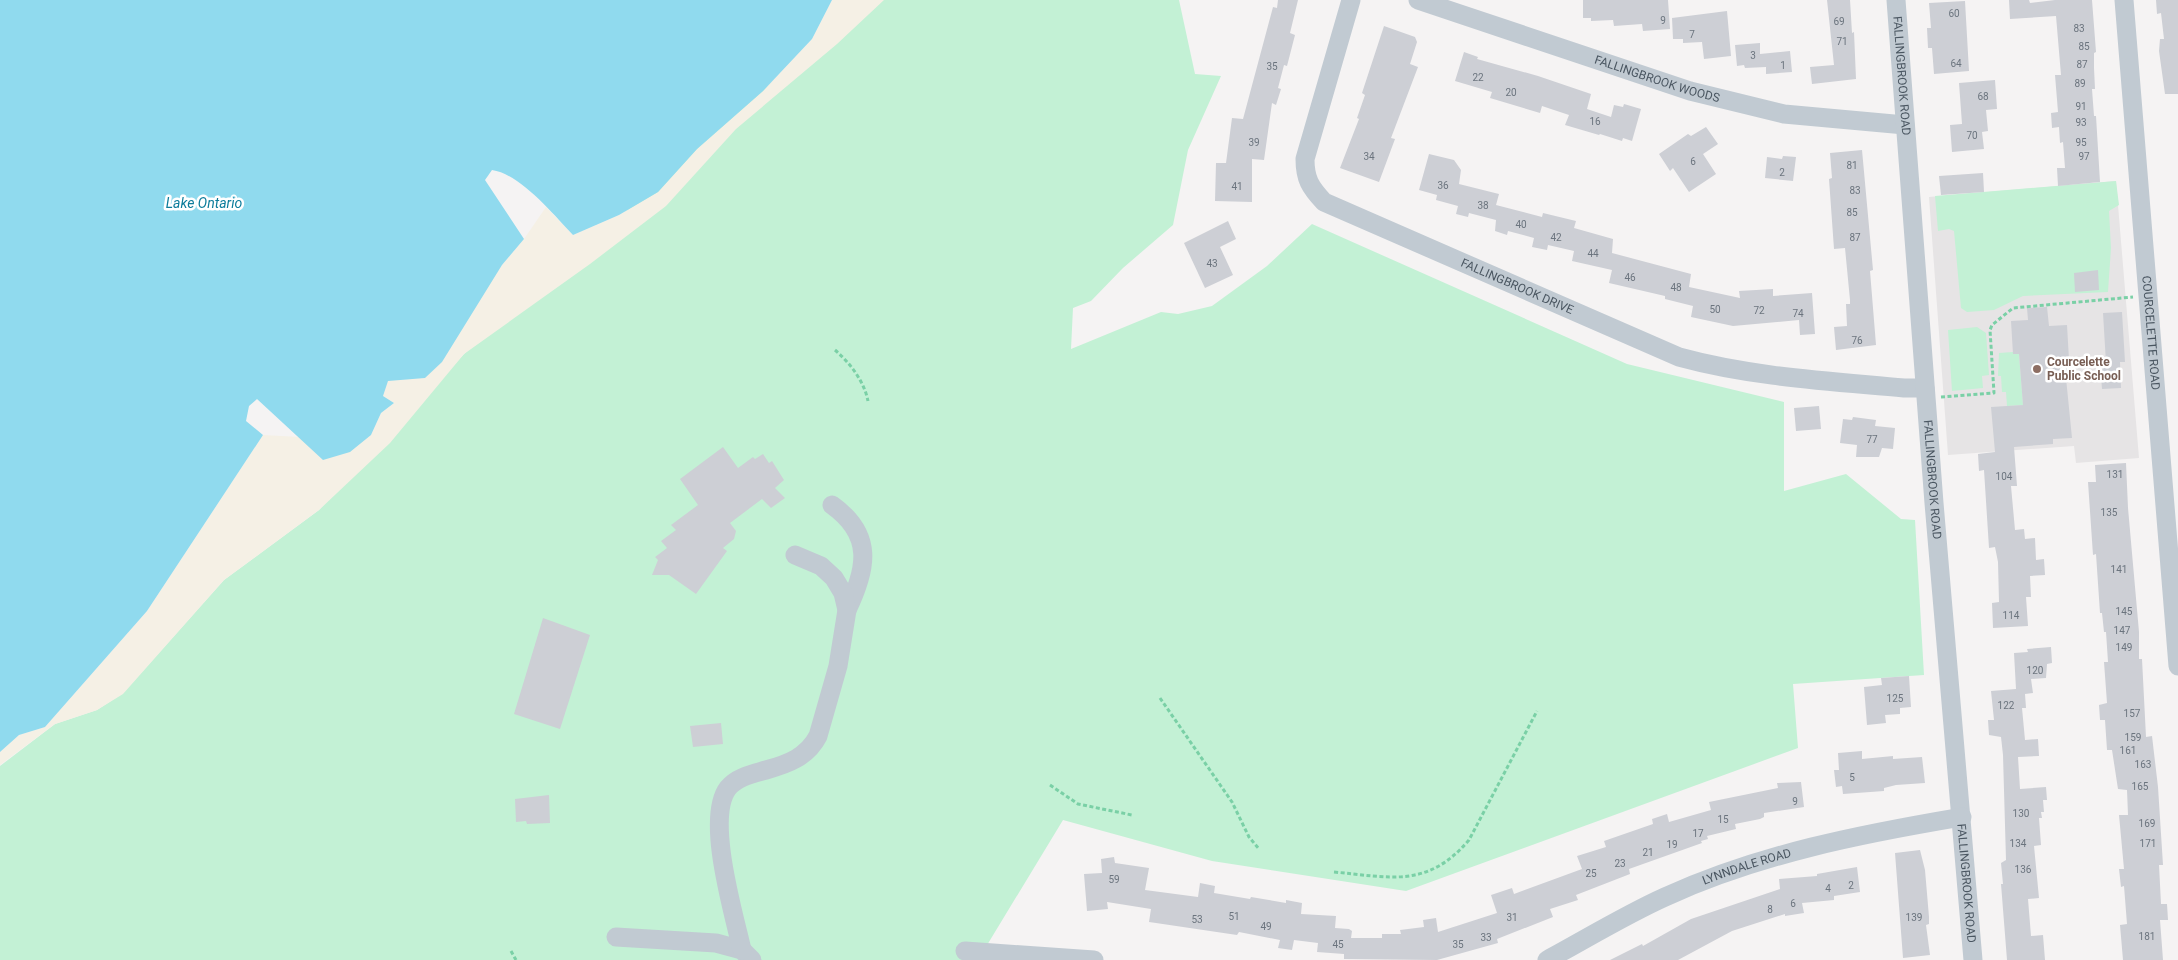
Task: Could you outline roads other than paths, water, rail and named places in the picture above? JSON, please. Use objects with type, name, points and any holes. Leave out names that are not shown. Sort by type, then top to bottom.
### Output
[{"type":"street","name":"FALLINGBROOK DRIVE","points":[[1351,0],[1305,158],[1305,175],[1313,191],[1324,202],[1679,357],[1716,367],[1752,373],[1904,388],[1933,393]]},
{"type":"street","name":"FALLINGBROOK WOODS","points":[[1418,0],[1690,91],[1784,114],[1833,120],[1905,125]]},
{"type":"street","name":"FALLINGBROOK ROAD","points":[[1896,0],[1905,125],[1933,393],[1973,960]]},
{"type":"street","name":"COURCELETTE ROAD","points":[[2124,0],[2178,666]]},
{"type":"street","points":[[747,955],[720,844],[723,798],[736,781],[795,760],[813,746],[818,736],[838,666],[847,610],[863,570],[864,550],[847,516],[832,505]]},
{"type":"street","points":[[795,555],[821,566],[834,578],[843,593],[847,610]]},
{"type":"street","name":"LYNNDALE ROAD","points":[[1548,960],[1665,897],[1740,868],[1816,845],[1875,831],[1962,816]]},
{"type":"street","points":[[616,937],[716,943],[747,955]]},
{"type":"street","points":[[965,951],[1094,960]]},
{"type":"water","name":"Lake Ontario","points":[[0,0],[832,0],[812,39],[763,91],[697,149],[658,192],[619,215],[573,235],[525,187],[503,173],[492,170],[485,180],[524,239],[502,265],[442,362],[425,378],[388,381],[383,396],[394,403],[381,413],[371,435],[350,452],[323,460],[257,399],[249,406],[246,421],[263,435],[147,611],[45,727],[19,735],[0,752]]},
{"type":"place","name":"Courcelette Public School","points":[[2037,369]]}]
